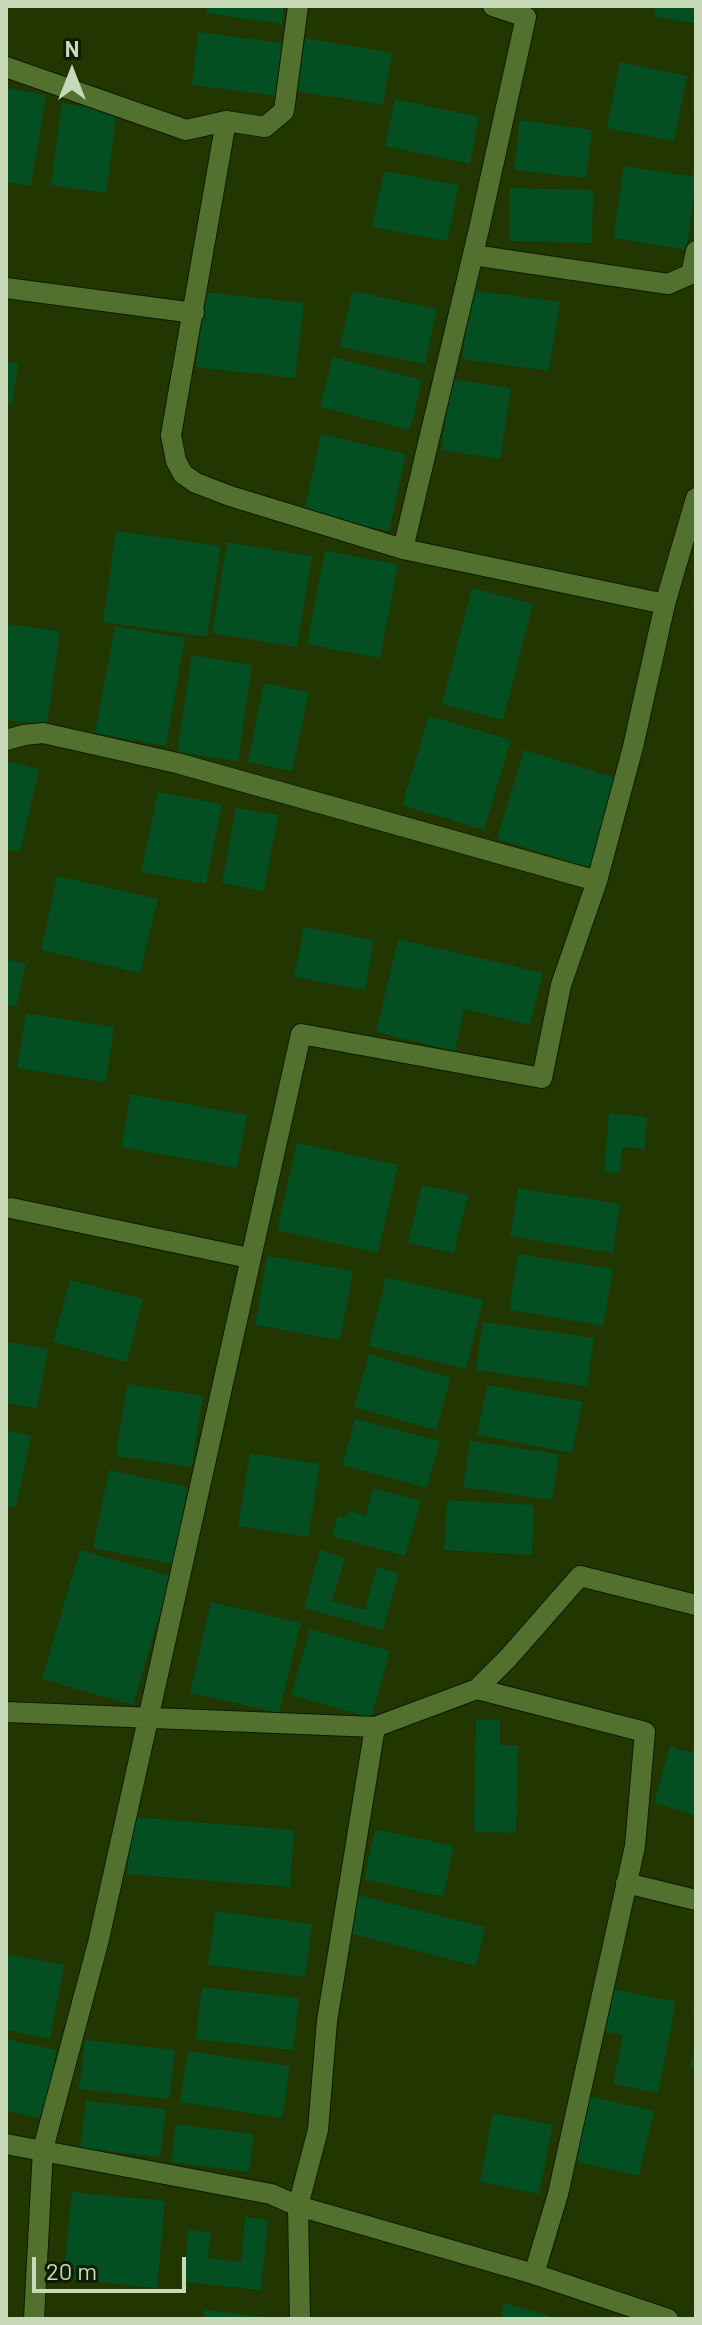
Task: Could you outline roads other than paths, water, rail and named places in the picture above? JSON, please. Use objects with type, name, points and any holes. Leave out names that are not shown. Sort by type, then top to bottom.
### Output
[{"type":"street","points":[[6,67],[186,130],[226,121],[265,127],[284,111],[298,6]]},
{"type":"street","points":[[403,549],[526,17],[493,6]]},
{"type":"street","points":[[226,121],[171,435],[176,461],[183,474],[196,483],[230,496],[403,549],[665,604]]},
{"type":"street","points":[[473,255],[668,284],[691,274],[696,251]]},
{"type":"street","points":[[6,288],[194,313]]},
{"type":"street","points":[[34,2319],[43,2149],[98,1943],[150,1720],[249,1258],[301,1034],[542,1078],[561,985],[597,881],[633,747],[665,604],[696,498]]},
{"type":"street","points":[[6,740],[43,733],[177,763],[597,881]]},
{"type":"street","points":[[11,1208],[249,1258]]},
{"type":"street","points":[[6,1712],[375,1727],[477,1689],[580,1576],[696,1605]]},
{"type":"street","points":[[477,1689],[645,1732],[635,1846],[558,2194],[534,2274]]},
{"type":"street","points":[[300,2319],[298,2206],[318,2130],[327,2021],[375,1727]]},
{"type":"street","points":[[626,1883],[696,1900]]},
{"type":"street","points":[[6,2144],[271,2194],[298,2206],[534,2274],[613,2310],[668,2319]]}]
